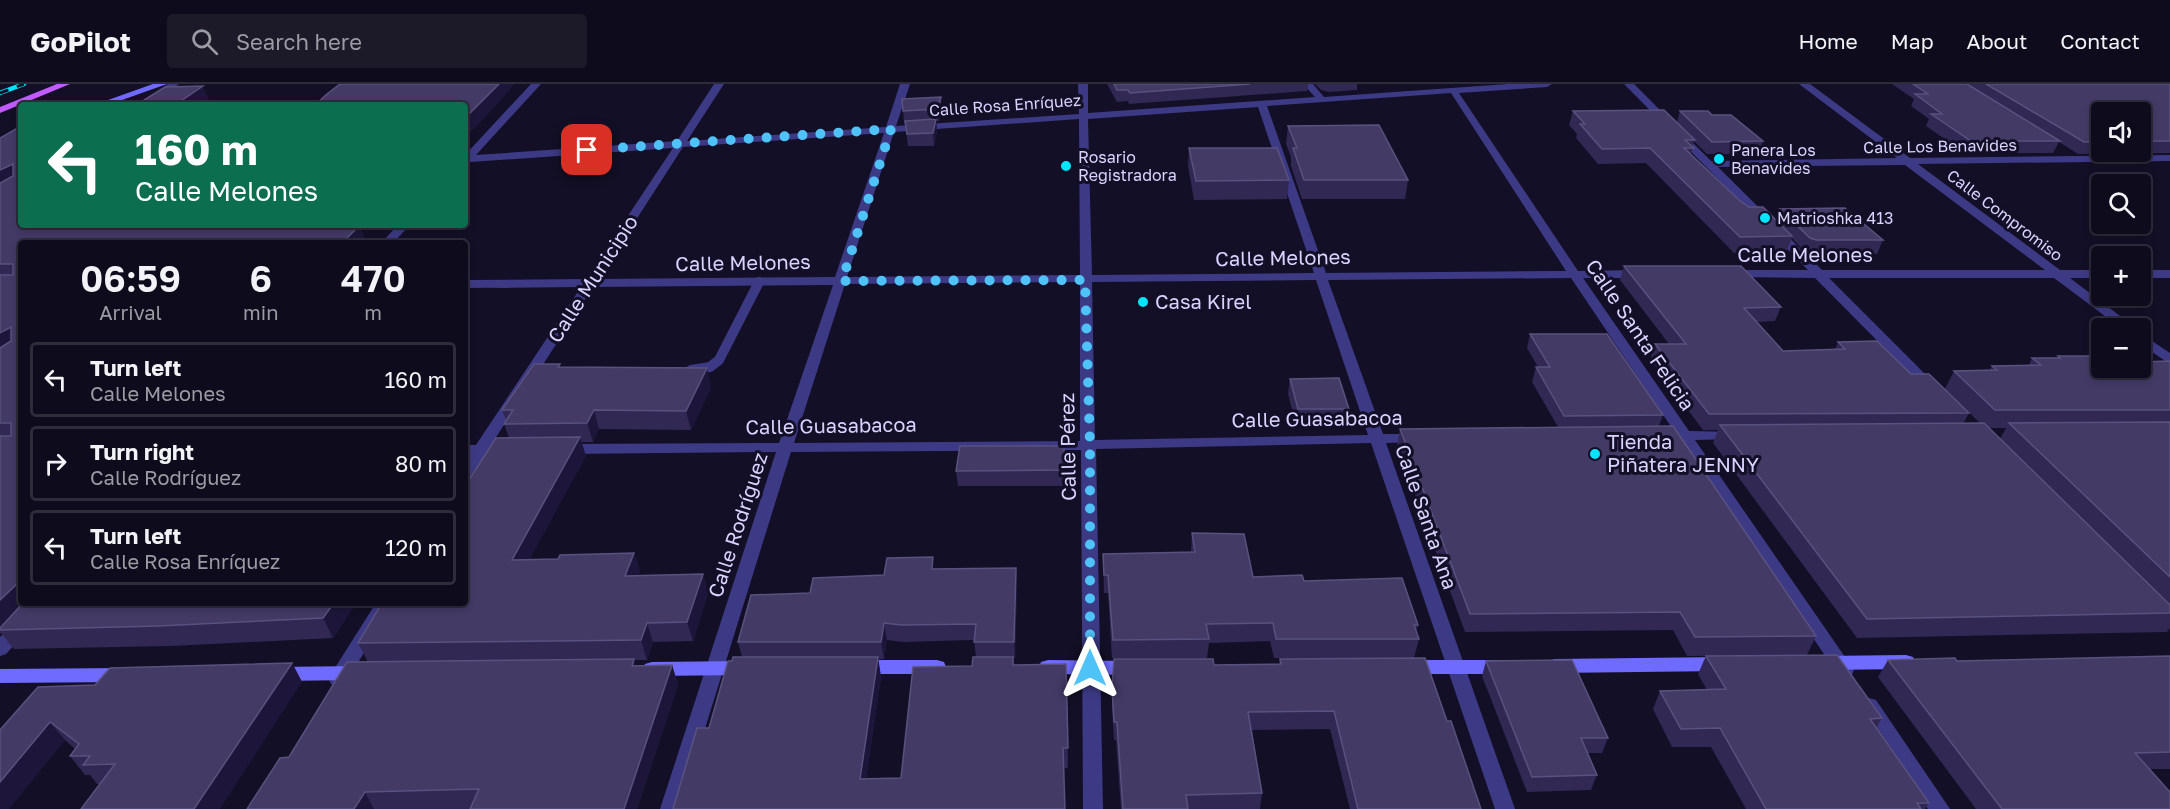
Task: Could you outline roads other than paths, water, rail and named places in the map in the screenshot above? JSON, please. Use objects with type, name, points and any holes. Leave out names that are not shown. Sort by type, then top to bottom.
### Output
[{"type":"main road","points":[[20,102],[65,84]]},
{"type":"main road","points":[[0,110],[18,103]]},
{"type":"street","points":[[108,102],[162,84]]},
{"type":"street","points":[[147,102],[174,84]]},
{"type":"street","points":[[468,158],[536,84]]},
{"type":"street","name":"Calle Municipio","points":[[472,450],[590,284],[719,84]]},
{"type":"street","name":"Calle Rodríguez","points":[[670,809],[785,448],[842,281],[905,84]]},
{"type":"street","name":"Calle Pérez","points":[[1083,84],[1085,280],[1090,445],[1090,668],[1094,809]]},
{"type":"street","points":[[1308,84],[1321,99]]},
{"type":"street","name":"Calle Rosa Enríquez","points":[[468,160],[1547,84]]},
{"type":"street","points":[[1629,84],[1944,401]]},
{"type":"street","name":"Calle Compromiso","points":[[1804,84],[2115,318]]},
{"type":"street","name":"Calle Santa Felicia","points":[[1453,90],[1683,435],[1940,809]]},
{"type":"street","name":"Calle Santa Ana","points":[[1262,103],[1505,809]]},
{"type":"street","points":[[2054,147],[2074,159]]},
{"type":"street","name":"Calle Los Benavides","points":[[1710,164],[2170,158]]},
{"type":"street","points":[[390,240],[401,228]]},
{"type":"street","name":"Calle Melones","points":[[468,285],[1655,274]]},
{"type":"street","name":"Calle Melones","points":[[1713,274],[2091,274]]},
{"type":"street","points":[[2151,274],[2170,274]]},
{"type":"street","points":[[2151,345],[2170,360]]},
{"type":"street","points":[[1648,436],[1754,435]]},
{"type":"street","name":"Calle Guasabacoa","points":[[550,450],[1090,445],[1435,438]]},
{"type":"street","points":[[472,450],[526,450]]},
{"type":"street","points":[[0,649],[40,606]]},
{"type":"street","points":[[329,693],[383,606]]},
{"type":"street","points":[[1804,663],[1922,662]]},
{"type":"street","points":[[1385,668],[1744,664]]},
{"type":"street","points":[[842,667],[958,666]]},
{"type":"street","points":[[1025,667],[1149,668]]},
{"type":"street","points":[[633,669],[761,668]]},
{"type":"street","points":[[259,674],[376,673]]},
{"type":"street","points":[[0,676],[141,675]]},
{"type":"lane","points":[[685,370],[710,367],[719,360],[759,282]]},
{"type":"railway","points":[[0,93],[24,84]]},
{"type":"place","name":"Panera Los Benavides","points":[[1719,159]]},
{"type":"place","name":"Rosario Registradora","points":[[1066,166]]},
{"type":"place","name":"Matrioshka 413","points":[[1765,218]]},
{"type":"place","name":"Casa Kirel","points":[[1143,302]]},
{"type":"place","name":"Tienda Piñatera JENNY","points":[[1595,454]]}]
